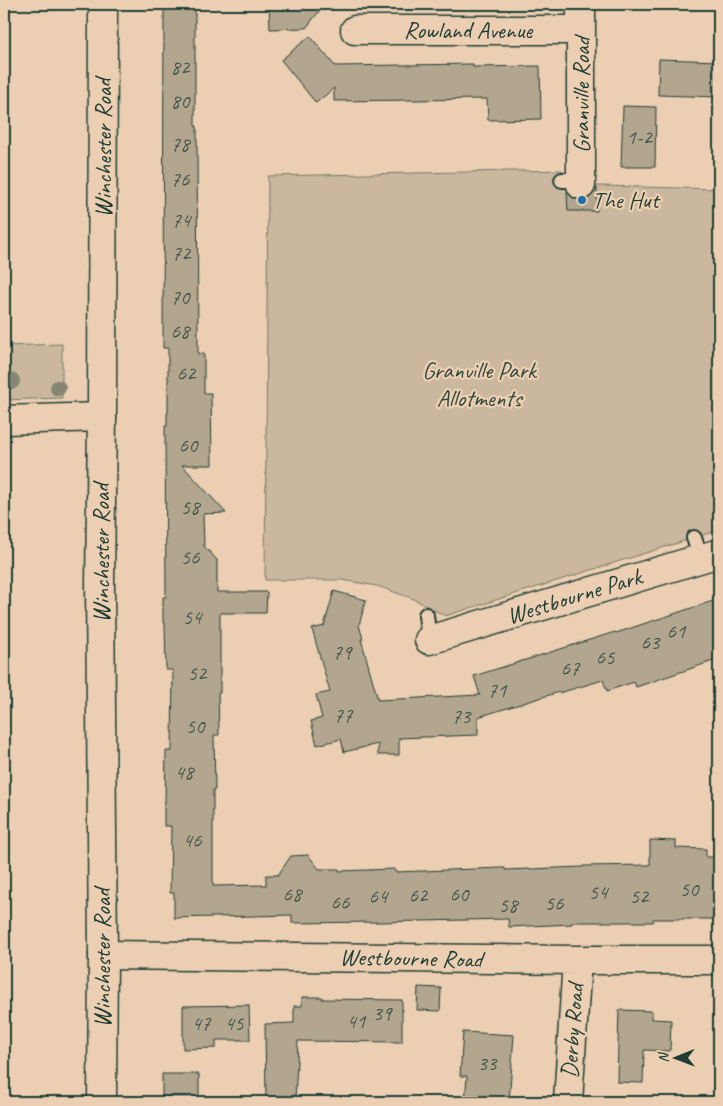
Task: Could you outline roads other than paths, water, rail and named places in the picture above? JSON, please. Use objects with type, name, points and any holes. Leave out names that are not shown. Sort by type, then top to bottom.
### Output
[{"type":"street","name":"Winchester Road","points":[[102,1102],[103,954],[100,585],[103,4]]},
{"type":"street","name":"Rowland Avenue","points":[[355,30],[581,17]]},
{"type":"street","name":"Granville Road","points":[[575,182],[581,17]]},
{"type":"street","points":[[4,420],[102,416]]},
{"type":"street","name":"Westbourne Park","points":[[427,628],[705,550]]},
{"type":"street","name":"Westbourne Road","points":[[103,954],[719,960]]},
{"type":"street","name":"Derby Road","points":[[568,1102],[577,960]]},
{"type":"place","name":"The Hut","points":[[582,200]]},
{"type":"park label","name":"Granville Park Allotments","points":[[479,384]]}]
